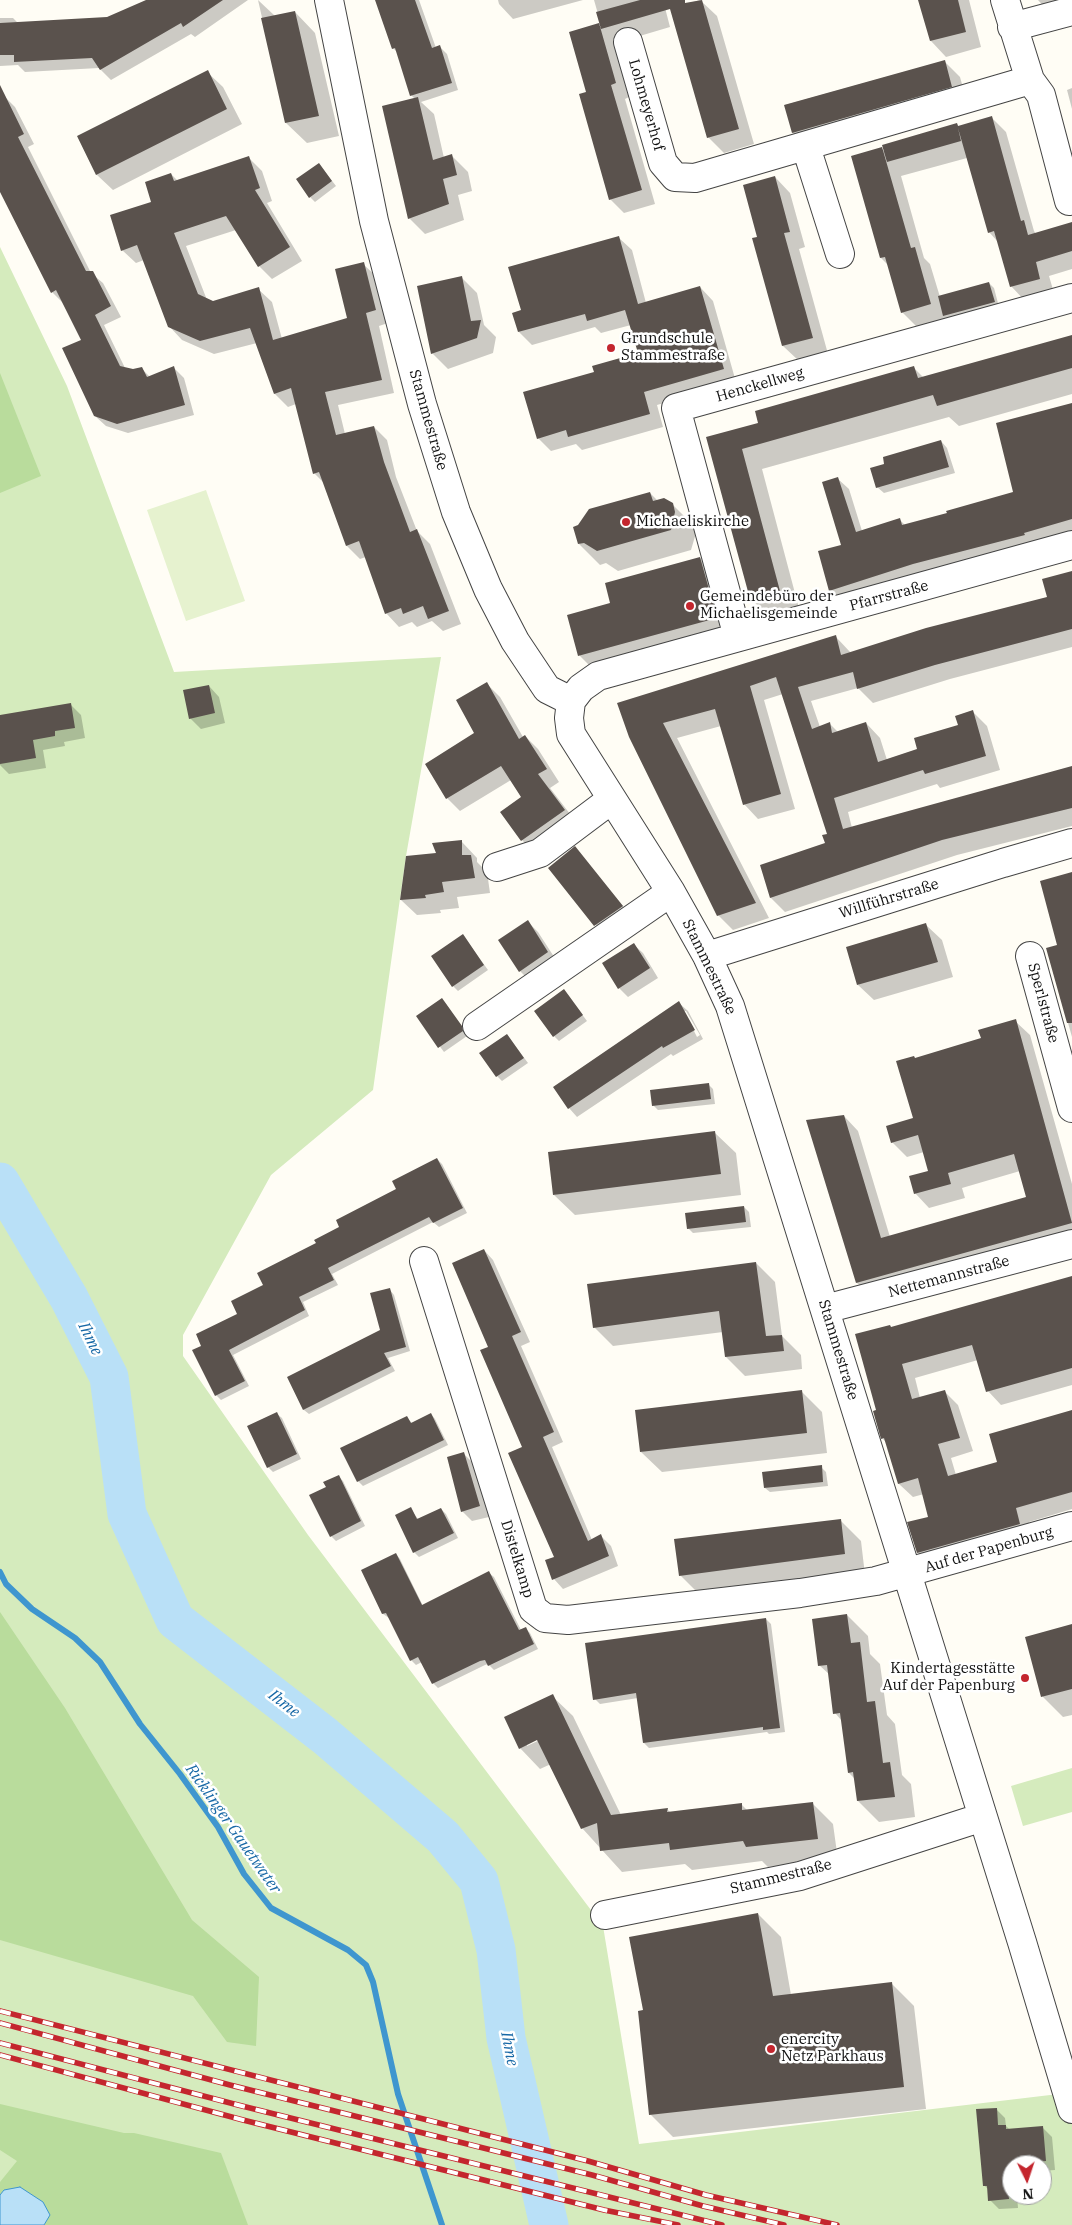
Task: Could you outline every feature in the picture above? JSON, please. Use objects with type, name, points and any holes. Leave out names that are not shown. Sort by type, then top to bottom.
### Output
[{"type":"street","name":"Stammestraße","points":[[329,0],[374,221],[422,404],[456,512],[488,589],[515,641],[547,689],[571,701],[569,718],[571,734],[671,892],[707,956],[730,1006],[1072,2109]]},
{"type":"street","points":[[1004,0],[1030,80],[1040,95],[1069,201]]},
{"type":"street","points":[[1012,27],[1072,11]]},
{"type":"street","name":"Lohmeyerhof","points":[[628,42],[663,163],[675,177],[695,178],[1030,80]]},
{"type":"street","points":[[806,146],[840,254]]},
{"type":"street","name":"Henckellweg","points":[[738,637],[676,408],[1072,298]]},
{"type":"street","name":"Pfarrstraße","points":[[571,701],[581,688],[598,676],[1072,545]]},
{"type":"street","points":[[497,867],[540,853],[612,799]]},
{"type":"street","name":"Willführstraße","points":[[707,956],[1072,843]]},
{"type":"street","points":[[477,1026],[671,892]]},
{"type":"street","name":"Sperlstraße","points":[[1030,956],[1072,1108]]},
{"type":"street","name":"Nettemannstraße","points":[[825,1309],[1072,1244]]},
{"type":"street","name":"Distelkamp","points":[[424,1261],[533,1610],[539,1614],[555,1620],[568,1620],[800,1593],[876,1581],[906,1574]]},
{"type":"street","name":"Auf der Papenburg","points":[[906,1574],[1072,1526]]},
{"type":"street","name":"Stammestraße","points":[[605,1915],[800,1876],[983,1817]]},
{"type":"green space","points":[[0,247],[67,386],[174,672],[441,657],[406,856],[373,1090],[271,1175],[183,1335],[183,1356],[308,1535],[603,1926],[639,2144],[1067,2093],[1072,2109],[1072,2225],[0,2225]]},
{"type":"green space","points":[[0,373],[41,476],[0,493]]},
{"type":"green space","points":[[206,490],[245,601],[186,621],[147,510]]},
{"type":"green space","points":[[0,1612],[65,1708],[192,1920],[259,1977],[256,2046],[227,2042],[193,1996],[0,1940]]},
{"type":"green space","points":[[1072,1768],[1072,1812],[1023,1826],[1011,1786]]},
{"type":"green space","points":[[0,2104],[221,2153],[248,2225],[44,2225],[49,2214],[4,2190],[0,2195],[0,2182],[17,2161],[0,2150]]},
{"type":"water","points":[[20,2187],[43,2202],[50,2215],[44,2225],[0,2225],[0,2195],[4,2190]]},
{"type":"building","points":[[146,0],[223,0],[183,27],[181,23],[100,70],[92,58],[14,62],[14,55],[0,55],[0,23],[107,17]]},
{"type":"building","points":[[375,0],[415,0],[432,48],[440,45],[452,83],[410,96],[395,48],[392,49]]},
{"type":"building","points":[[640,0],[685,0],[685,3],[702,0],[739,129],[707,138],[670,9],[601,29],[596,12]]},
{"type":"building","points":[[918,0],[958,0],[966,32],[930,41]]},
{"type":"building","points":[[295,11],[319,116],[285,123],[261,18]]},
{"type":"building","points":[[599,23],[616,83],[611,85],[642,190],[609,200],[579,94],[586,92],[569,32]]},
{"type":"building","points":[[945,60],[952,87],[792,133],[784,105]]},
{"type":"building","points":[[208,70],[227,109],[96,175],[77,136]]},
{"type":"building","points":[[0,85],[24,134],[18,137],[86,271],[93,271],[111,306],[95,315],[120,366],[133,369],[142,367],[147,377],[174,366],[185,405],[117,424],[94,416],[62,348],[81,340],[56,290],[51,293],[0,192]]},
{"type":"building","points":[[418,97],[433,160],[452,154],[457,175],[443,179],[449,204],[408,219],[382,106]]},
{"type":"building","points":[[992,116],[1021,221],[1024,220],[1028,235],[1072,222],[1072,251],[1036,262],[1040,279],[1010,287],[994,231],[988,233],[958,128],[961,141],[887,162],[882,145],[957,123],[958,126]]},
{"type":"building","points":[[882,147],[911,248],[915,247],[931,304],[901,313],[885,257],[880,258],[851,156]]},
{"type":"building","points":[[249,156],[260,188],[255,190],[290,247],[258,267],[226,216],[174,233],[198,294],[213,301],[259,287],[273,340],[347,318],[335,269],[364,262],[376,310],[366,313],[382,380],[325,392],[336,435],[374,426],[384,462],[410,532],[417,529],[449,611],[428,619],[423,606],[403,614],[401,608],[385,614],[359,541],[346,546],[319,472],[313,474],[291,388],[274,394],[250,328],[200,341],[168,327],[137,245],[121,251],[110,215],[151,202],[145,182],[171,173],[174,181]]},
{"type":"building","points":[[319,163],[332,181],[309,198],[296,179]]},
{"type":"building","points":[[775,176],[790,232],[784,233],[813,338],[782,346],[752,238],[757,237],[743,185]]},
{"type":"building","points":[[619,236],[638,304],[700,286],[724,369],[644,392],[650,414],[568,437],[566,430],[537,439],[523,392],[594,372],[592,366],[638,353],[625,310],[587,321],[585,314],[518,332],[512,313],[521,310],[508,267]]},
{"type":"building","points":[[462,276],[471,321],[481,320],[477,338],[431,354],[417,286]]},
{"type":"building","points":[[989,282],[995,302],[943,316],[938,296]]},
{"type":"building","points":[[1072,335],[1072,368],[937,406],[933,395],[742,449],[780,591],[750,599],[706,437],[758,423],[755,411],[914,366],[918,378]]},
{"type":"building","points":[[1072,403],[1072,519],[1024,533],[1025,535],[913,564],[829,591],[818,551],[841,545],[822,482],[838,477],[856,532],[900,518],[902,525],[947,513],[946,511],[1013,492],[996,423]]},
{"type":"building","points":[[941,440],[949,467],[876,488],[870,468],[884,464],[883,457]]},
{"type":"building","name":"Michaeliskirche","points":[[650,492],[653,501],[664,498],[673,503],[675,512],[671,530],[597,551],[584,543],[578,544],[573,527],[578,525],[589,509]]},
{"type":"building","points":[[700,557],[717,618],[578,656],[567,615],[610,603],[605,583]]},
{"type":"building","points":[[1072,571],[1072,629],[935,665],[857,689],[853,672],[798,687],[812,729],[830,722],[832,733],[866,722],[878,762],[917,749],[914,738],[958,725],[955,716],[973,710],[986,756],[925,774],[923,770],[834,798],[843,829],[1072,766],[1072,808],[942,840],[770,898],[760,865],[825,843],[822,835],[827,834],[776,677],[750,686],[781,794],[743,805],[715,709],[663,723],[756,903],[717,916],[629,737],[617,703],[836,635],[841,655],[926,628],[1047,597],[1042,579]]},
{"type":"building","points":[[487,682],[519,739],[525,735],[547,769],[538,774],[565,810],[521,841],[500,812],[521,797],[501,766],[446,799],[425,764],[474,733],[456,700]]},
{"type":"building","points":[[209,685],[215,713],[189,719],[183,690]]},
{"type":"building","points":[[71,703],[75,728],[55,731],[55,736],[33,740],[36,758],[0,764],[0,715]]},
{"type":"building","points":[[462,840],[462,855],[471,855],[475,878],[442,882],[444,892],[425,895],[426,898],[400,900],[406,856],[436,853],[432,843]]},
{"type":"building","points":[[575,846],[623,906],[594,926],[548,868]]},
{"type":"building","points":[[1072,872],[1072,1023],[1067,1023],[1046,948],[1057,945],[1040,881]]},
{"type":"building","points":[[528,920],[548,952],[519,972],[498,940]]},
{"type":"building","points":[[926,923],[938,962],[857,985],[846,947]]},
{"type":"building","points":[[463,934],[484,965],[452,987],[431,956]]},
{"type":"building","points":[[634,943],[650,968],[618,989],[602,963]]},
{"type":"building","points":[[564,989],[583,1015],[553,1037],[534,1011]]},
{"type":"building","points":[[442,998],[462,1026],[463,1031],[438,1048],[416,1016]]},
{"type":"building","points":[[679,1001],[695,1030],[663,1048],[662,1046],[568,1109],[553,1087]]},
{"type":"building","points":[[1016,1019],[1072,1223],[856,1283],[806,1120],[844,1115],[881,1238],[1026,1197],[1014,1154],[948,1173],[951,1184],[914,1194],[909,1176],[928,1171],[918,1135],[891,1143],[886,1126],[913,1118],[896,1061],[914,1056],[915,1058],[981,1038],[978,1030]]},
{"type":"building","points":[[507,1034],[524,1058],[496,1077],[479,1053]]},
{"type":"building","points":[[709,1083],[711,1099],[652,1106],[650,1090]]},
{"type":"building","points":[[715,1131],[721,1174],[553,1195],[548,1152]]},
{"type":"building","points":[[437,1158],[463,1208],[433,1223],[429,1217],[328,1268],[334,1280],[299,1297],[305,1310],[229,1350],[245,1381],[215,1396],[192,1350],[201,1346],[196,1334],[237,1314],[231,1301],[263,1285],[257,1273],[316,1243],[314,1240],[339,1227],[336,1220],[396,1189],[392,1181]]},
{"type":"building","points":[[744,1206],[746,1222],[687,1229],[685,1213]]},
{"type":"building","points":[[484,1249],[521,1332],[512,1336],[554,1432],[543,1437],[588,1541],[601,1534],[609,1556],[552,1580],[545,1560],[554,1557],[508,1453],[522,1447],[480,1350],[488,1347],[452,1263]]},
{"type":"building","points":[[756,1262],[766,1336],[782,1335],[784,1351],[725,1357],[719,1311],[593,1328],[587,1284]]},
{"type":"building","points":[[1072,1276],[1072,1368],[986,1392],[972,1345],[902,1364],[912,1399],[945,1390],[960,1438],[938,1444],[948,1476],[997,1462],[989,1434],[1072,1410],[1072,1492],[1016,1508],[1020,1524],[917,1553],[907,1522],[928,1517],[918,1478],[898,1484],[884,1438],[881,1439],[873,1411],[876,1410],[855,1334],[890,1325],[891,1327]]},
{"type":"building","points":[[390,1288],[406,1347],[384,1353],[391,1366],[303,1410],[287,1377],[380,1330],[370,1293]]},
{"type":"building","points":[[802,1390],[807,1433],[640,1452],[635,1410]]},
{"type":"building","points":[[277,1412],[297,1454],[267,1468],[247,1426]]},
{"type":"building","points":[[431,1413],[444,1440],[357,1482],[340,1448],[407,1416],[411,1423]]},
{"type":"building","points":[[464,1452],[480,1506],[461,1512],[447,1457]]},
{"type":"building","points":[[822,1465],[823,1482],[764,1488],[762,1472]]},
{"type":"building","points":[[339,1475],[361,1521],[330,1537],[309,1495],[326,1487],[323,1482]]},
{"type":"building","points":[[411,1507],[417,1519],[441,1508],[454,1533],[413,1553],[395,1515]]},
{"type":"building","points":[[841,1519],[845,1554],[679,1576],[674,1539]]},
{"type":"building","points":[[396,1553],[422,1605],[489,1571],[519,1630],[526,1627],[534,1644],[488,1666],[485,1660],[480,1661],[432,1684],[418,1657],[410,1661],[386,1613],[382,1614],[361,1570]]},
{"type":"building","points":[[847,1614],[851,1643],[860,1642],[867,1702],[875,1701],[883,1763],[890,1762],[895,1797],[857,1801],[853,1772],[848,1773],[840,1713],[833,1714],[827,1665],[818,1666],[812,1619]]},
{"type":"building","points":[[766,1618],[780,1728],[763,1730],[763,1727],[643,1743],[636,1693],[593,1700],[585,1643]]},
{"type":"building","points":[[1072,1624],[1072,1689],[1041,1697],[1025,1637]]},
{"type":"building","points":[[553,1694],[611,1815],[668,1808],[667,1812],[742,1803],[742,1810],[813,1802],[818,1839],[746,1847],[743,1841],[670,1850],[669,1843],[600,1851],[597,1823],[581,1829],[537,1740],[519,1749],[504,1717]]},
{"type":"building","name":"enercity Netz Parkhaus","points":[[758,1913],[773,1996],[892,1982],[904,2087],[649,2115],[638,2011],[643,2010],[629,1937]]},
{"type":"building","points":[[997,2108],[998,2125],[1006,2125],[1006,2129],[1043,2126],[1045,2155],[1002,2155],[1002,2200],[988,2201],[987,2186],[983,2186],[976,2109]]},
{"type":"waterway","name":"Ihme","points":[[0,1182],[69,1298],[109,1377],[127,1514],[175,1620],[325,1736],[443,1837],[479,1881],[496,1950],[506,2038],[549,2225]]},
{"type":"waterway","name":"Ricklinger Gauetwater","points":[[0,1572],[6,1584],[32,1609],[75,1638],[100,1662],[140,1724],[180,1774],[218,1827],[244,1874],[271,1908],[348,1950],[366,1965],[373,1982],[398,2094],[442,2225]]},
{"type":"railway","points":[[0,2011],[588,2161],[706,2195],[837,2225]]},
{"type":"railway","points":[[0,2023],[230,2085],[784,2225]]},
{"type":"railway","points":[[0,2043],[238,2105],[722,2225]]},
{"type":"railway","points":[[0,2055],[243,2120],[604,2210],[678,2225]]},
{"type":"place","name":"Grundschule Stammestraße","points":[[611,348]]},
{"type":"place","name":"Michaeliskirche","points":[[626,522]]},
{"type":"place","name":"Gemeindebüro der Michaelisgemeinde","points":[[690,606]]},
{"type":"place","name":"Kindertagesstätte Auf der Papenburg","points":[[1025,1678]]},
{"type":"place","name":"enercity Netz Parkhaus","points":[[771,2049]]}]
